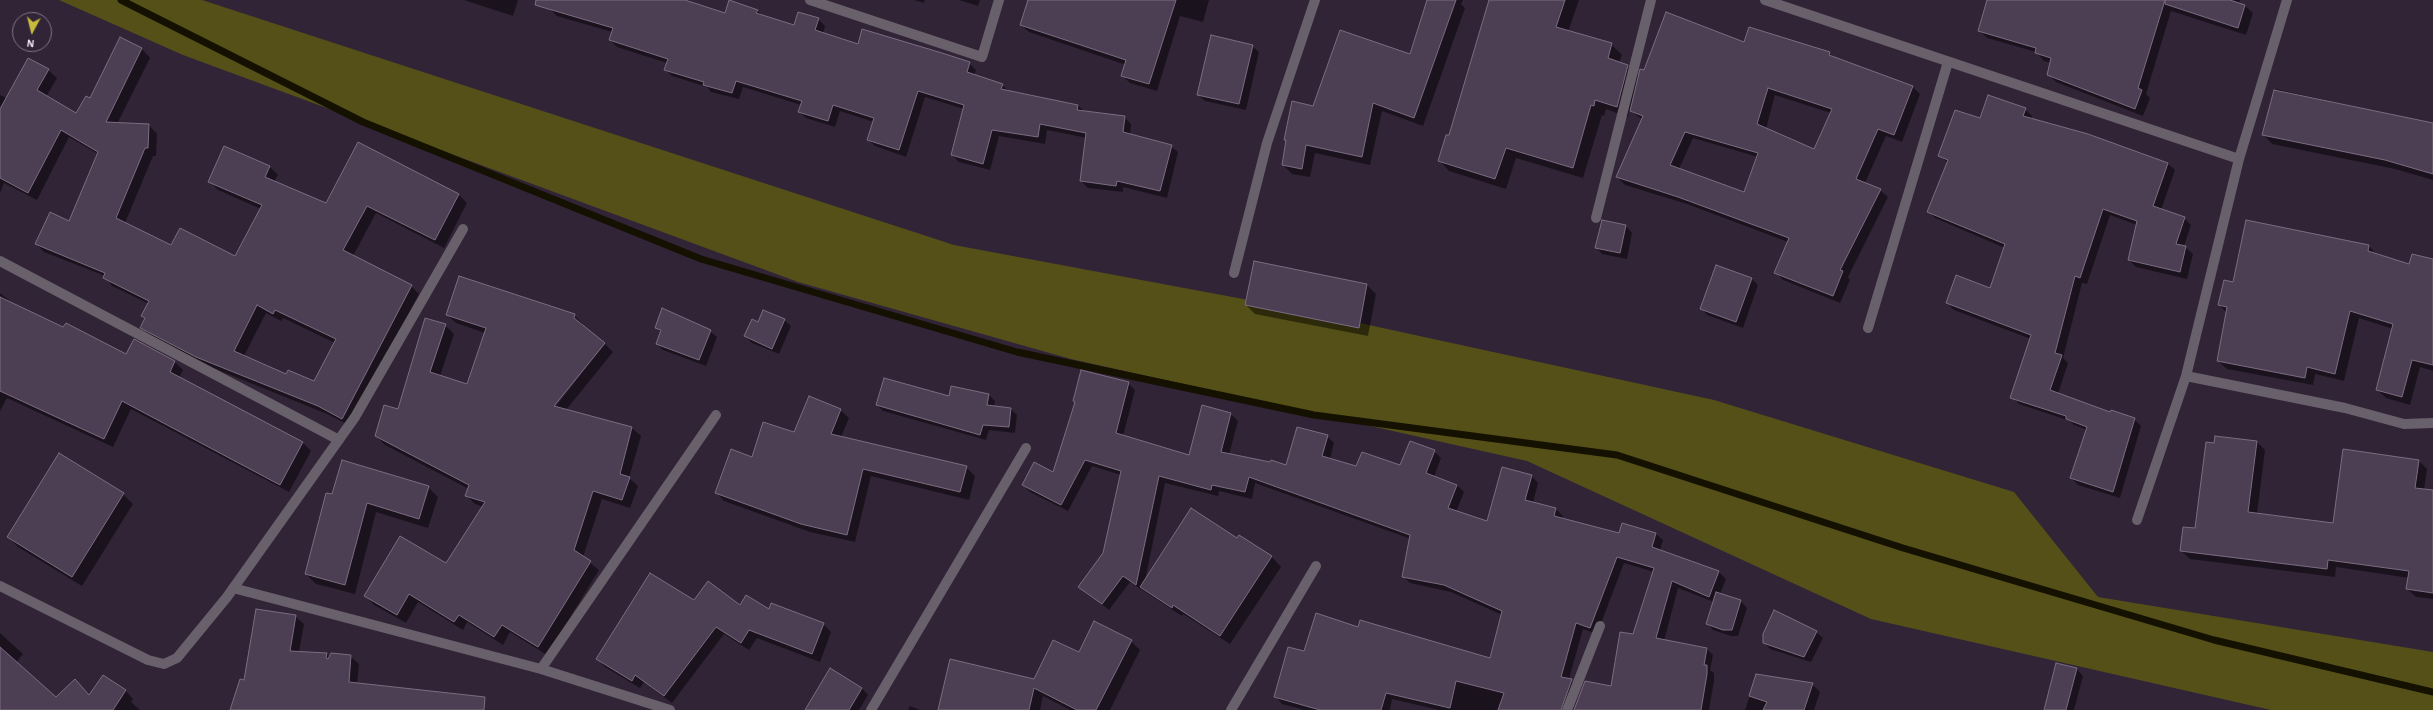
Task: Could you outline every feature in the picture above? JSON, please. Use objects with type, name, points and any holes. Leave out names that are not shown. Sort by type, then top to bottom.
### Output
[{"type":"street","points":[[810,0],[982,57],[998,0]]},
{"type":"street","points":[[1234,273],[1267,143],[1315,0]]},
{"type":"street","points":[[1596,218],[1651,0]]},
{"type":"street","points":[[1765,0],[2239,159]]},
{"type":"street","points":[[2137,520],[2186,376],[2239,159],[2286,0]]},
{"type":"street","points":[[1868,328],[1948,62]]},
{"type":"street","points":[[0,586],[99,638],[148,660],[164,664],[177,658],[233,588],[339,440],[375,385],[463,229]]},
{"type":"street","points":[[0,261],[339,440]]},
{"type":"street","points":[[2186,376],[2345,408],[2404,424],[2433,423]]},
{"type":"street","points":[[541,670],[716,415]]},
{"type":"street","points":[[871,710],[1026,448]]},
{"type":"street","points":[[1231,710],[1316,566]]},
{"type":"street","points":[[233,588],[541,670],[670,710]]},
{"type":"street","points":[[1567,710],[1600,626]]},
{"type":"shaded area","points":[[59,0],[202,0],[954,245],[1286,307],[1714,400],[2014,492],[2098,597],[2433,652],[2433,710],[2271,710],[1871,619],[1527,461],[1071,359],[798,282],[183,55]]},
{"type":"building","points":[[536,0],[685,0],[725,13],[729,0],[758,10],[756,13],[794,25],[798,12],[819,18],[815,30],[858,44],[862,29],[942,53],[970,62],[967,72],[1003,84],[1001,89],[1078,105],[1077,110],[1125,116],[1123,132],[1172,145],[1160,191],[1117,181],[1116,186],[1080,181],[1086,133],[1040,124],[1038,137],[992,130],[983,164],[951,155],[964,105],[918,91],[899,150],[867,140],[874,118],[833,105],[828,121],[798,112],[802,101],[736,81],[732,93],[703,85],[704,82],[664,70],[668,59],[609,40],[613,28],[535,5]]},
{"type":"building","points":[[1028,0],[1176,0],[1149,84],[1121,76],[1126,60],[1020,25]]},
{"type":"building","points":[[1427,0],[1456,0],[1414,118],[1373,103],[1362,157],[1306,145],[1302,169],[1282,165],[1286,140],[1284,140],[1292,101],[1313,106],[1340,30],[1410,54]]},
{"type":"building","points":[[1489,0],[1565,0],[1556,27],[1612,43],[1608,58],[1628,65],[1617,107],[1595,100],[1594,106],[1591,105],[1573,168],[1506,148],[1495,179],[1438,161],[1446,135],[1449,135]]},
{"type":"building","points":[[1987,0],[2165,0],[2138,88],[2142,90],[2135,109],[2047,75],[2051,58],[2035,53],[2036,48],[1978,31]]},
{"type":"building","points":[[2165,0],[2230,0],[2245,5],[2238,28],[2165,4]]},
{"type":"building","points":[[1666,12],[1744,42],[1749,27],[1830,52],[1829,55],[1913,86],[1894,135],[1878,129],[1856,179],[1881,189],[1840,270],[1843,271],[1833,296],[1774,273],[1789,238],[1678,197],[1616,177],[1643,116],[1630,111],[1640,69],[1644,70]],"holes":[[[1768,88],[1832,109],[1814,149],[1757,124]],[[1685,132],[1758,153],[1744,192],[1670,165]]]},
{"type":"building","points":[[1211,35],[1253,45],[1239,104],[1197,95]]},
{"type":"building","points":[[120,37],[142,48],[106,122],[149,124],[148,148],[145,148],[116,218],[171,245],[180,228],[235,256],[262,205],[208,182],[224,146],[270,166],[265,177],[326,203],[358,142],[459,194],[435,240],[367,206],[343,250],[412,285],[342,419],[318,406],[196,357],[140,328],[145,318],[141,316],[149,301],[103,278],[105,273],[35,244],[50,212],[69,221],[98,152],[61,130],[28,193],[0,178],[0,109],[28,58],[49,69],[37,90],[76,113],[86,96],[90,98]],"holes":[[[257,305],[273,314],[275,310],[336,339],[314,381],[288,370],[286,374],[234,351]]]},
{"type":"building","points":[[2274,90],[2433,123],[2433,174],[2385,160],[2262,135]]},
{"type":"building","points":[[1988,95],[2026,108],[2023,116],[2088,134],[2168,163],[2153,206],[2185,217],[2176,244],[2186,246],[2180,272],[2128,260],[2137,221],[2103,209],[2080,278],[2075,276],[2055,353],[2062,355],[2050,390],[2110,412],[2111,410],[2135,418],[2113,492],[2070,478],[2087,427],[2066,419],[2066,416],[2010,398],[2031,335],[1946,303],[1956,275],[1990,288],[2005,244],[1927,212],[1948,160],[1938,156],[1955,110],[1980,118]]},
{"type":"building","points":[[1602,220],[1626,225],[1620,253],[1595,248]]},
{"type":"building","points":[[2246,220],[2369,245],[2368,251],[2409,264],[2412,254],[2433,259],[2433,365],[2412,360],[2402,397],[2376,390],[2393,324],[2350,311],[2335,374],[2307,367],[2305,378],[2217,361],[2227,307],[2218,305],[2224,280],[2233,282]]},
{"type":"building","points":[[1254,261],[1367,284],[1359,328],[1245,305]]},
{"type":"building","points":[[1716,265],[1752,278],[1736,322],[1700,309]]},
{"type":"building","points":[[459,276],[575,314],[574,318],[605,343],[554,406],[632,427],[620,474],[630,477],[622,500],[593,491],[574,550],[591,561],[538,647],[502,625],[494,637],[459,615],[454,622],[409,594],[397,615],[364,596],[400,536],[446,563],[485,502],[465,496],[469,485],[375,436],[384,405],[398,409],[425,318],[446,324],[430,372],[467,384],[486,328],[446,315]]},
{"type":"building","points":[[0,297],[63,327],[66,323],[126,354],[134,339],[175,361],[170,372],[303,442],[280,485],[122,401],[104,439],[0,391]]},
{"type":"building","points":[[662,308],[711,330],[699,360],[656,344],[661,330],[655,328]]},
{"type":"building","points":[[763,310],[785,319],[772,349],[744,336],[752,319],[758,322]]},
{"type":"building","points":[[1081,370],[1129,382],[1116,433],[1189,455],[1202,405],[1231,413],[1221,452],[1270,462],[1271,460],[1286,465],[1297,427],[1328,435],[1322,456],[1356,466],[1362,452],[1400,465],[1410,441],[1435,450],[1426,473],[1457,485],[1448,508],[1487,521],[1502,467],[1532,475],[1525,500],[1556,508],[1554,516],[1619,533],[1622,523],[1656,533],[1652,547],[1719,571],[1709,597],[1672,581],[1656,638],[1707,648],[1704,665],[1707,665],[1707,674],[1701,710],[1574,710],[1585,681],[1611,686],[1620,632],[1633,634],[1654,568],[1617,557],[1590,628],[1576,623],[1561,677],[1572,679],[1561,710],[1498,710],[1504,693],[1456,681],[1450,708],[1386,693],[1381,710],[1320,710],[1274,697],[1288,647],[1304,651],[1316,613],[1358,627],[1360,620],[1490,658],[1502,611],[1444,585],[1402,577],[1410,535],[1249,477],[1245,492],[1212,485],[1211,490],[1159,476],[1136,585],[1123,576],[1102,604],[1078,587],[1103,553],[1121,471],[1085,460],[1061,505],[1022,485],[1034,462],[1053,472],[1075,402],[1073,401]]},
{"type":"building","points":[[884,378],[949,396],[951,386],[989,394],[987,405],[1011,408],[1009,427],[983,425],[980,435],[876,405]]},
{"type":"building","points":[[809,396],[841,409],[831,434],[967,466],[960,492],[863,469],[847,535],[801,524],[715,493],[731,449],[752,457],[763,422],[794,432]]},
{"type":"building","points":[[2215,436],[2257,441],[2248,512],[2333,523],[2343,449],[2419,460],[2415,488],[2433,490],[2433,593],[2406,589],[2409,571],[2328,560],[2327,569],[2180,551],[2183,527],[2195,528],[2206,442],[2214,443]]},
{"type":"building","points":[[59,453],[124,493],[72,577],[7,537]]},
{"type":"building","points":[[342,460],[429,486],[419,519],[367,503],[345,585],[305,574],[326,493],[332,494]]},
{"type":"building","points":[[1191,508],[1237,538],[1239,535],[1272,556],[1220,636],[1173,605],[1172,608],[1140,587]]},
{"type":"building","points":[[650,573],[694,600],[708,581],[740,605],[746,595],[769,609],[771,603],[824,623],[812,654],[749,630],[741,643],[716,627],[664,696],[635,675],[632,681],[596,659]]},
{"type":"building","points":[[1716,592],[1741,600],[1732,630],[1723,630],[1706,624]]},
{"type":"building","points":[[256,609],[296,615],[290,651],[327,653],[326,658],[328,659],[331,653],[351,655],[349,682],[485,697],[484,710],[230,710],[240,679],[244,680]]},
{"type":"building","points":[[1774,610],[1817,631],[1804,657],[1763,643],[1763,634]]},
{"type":"building","points":[[1094,621],[1132,640],[1096,710],[1077,710],[1034,688],[1029,710],[938,710],[950,659],[1034,679],[1053,640],[1079,652]]},
{"type":"building","points":[[0,647],[56,697],[75,679],[89,695],[103,675],[126,690],[113,710],[0,710]]},
{"type":"building","points":[[2056,663],[2077,668],[2066,710],[2044,710]]},
{"type":"building","points":[[830,668],[862,688],[849,710],[805,710]]},
{"type":"building","points":[[1756,674],[1813,683],[1804,710],[1763,710],[1767,702],[1749,696]]},
{"type":"waterway","points":[[121,0],[363,122],[701,259],[1017,352],[1314,415],[1617,455],[1903,548],[2214,640],[2433,692]]}]
